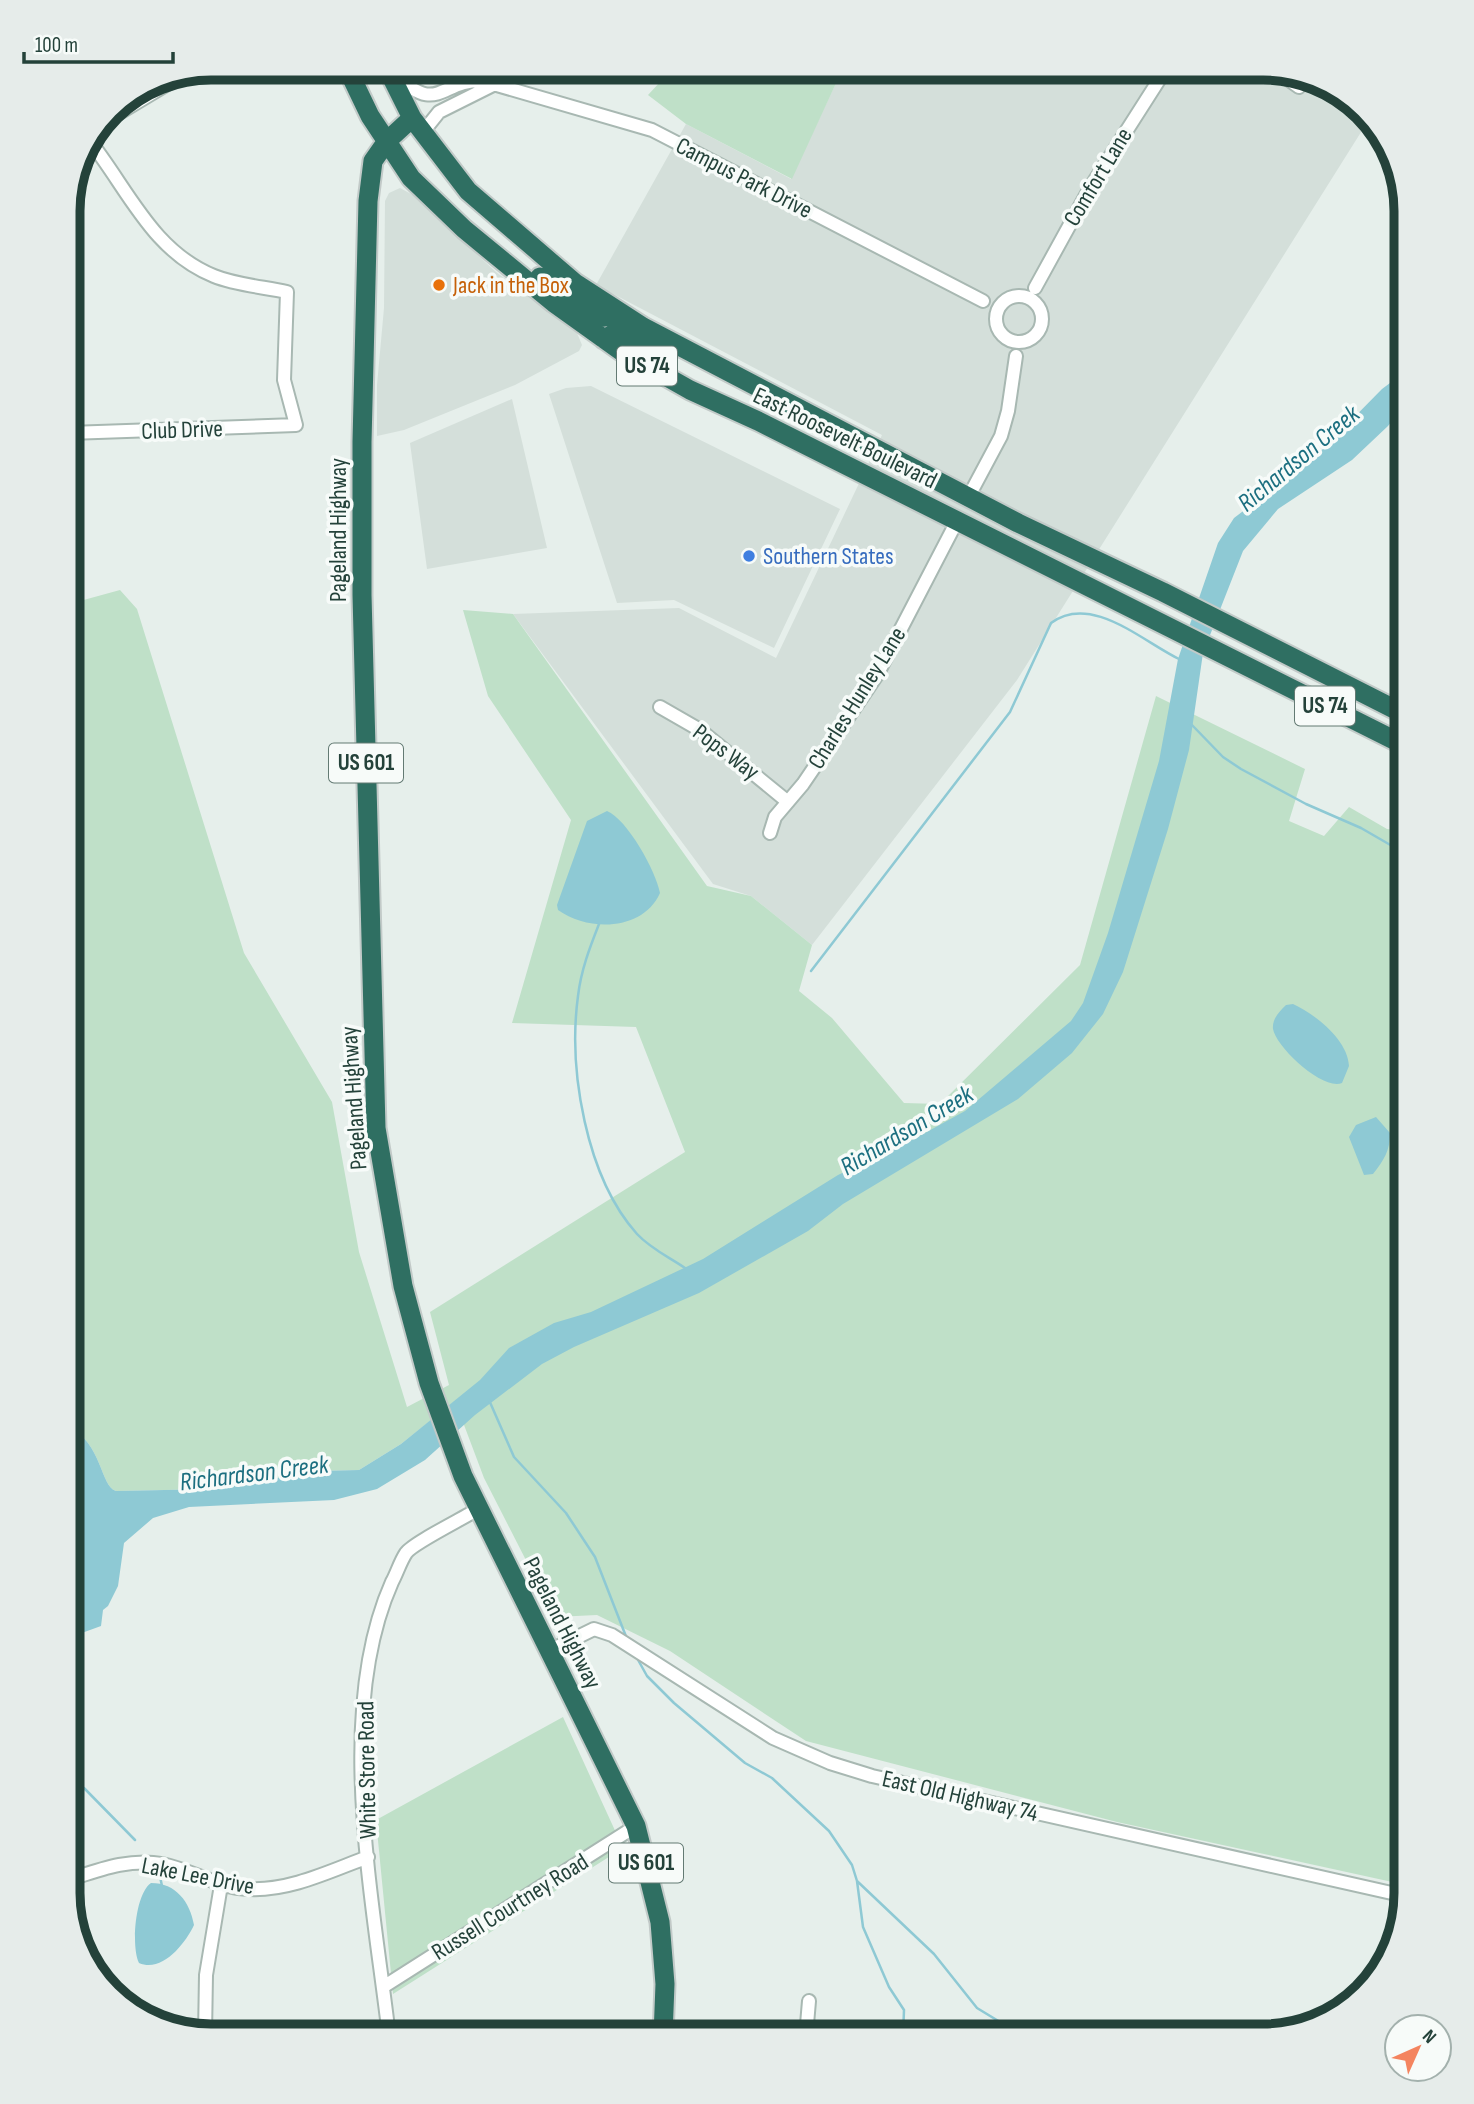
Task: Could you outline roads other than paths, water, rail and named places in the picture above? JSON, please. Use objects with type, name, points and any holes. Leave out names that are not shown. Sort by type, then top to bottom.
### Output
[{"type":"highway","name":"East Roosevelt Boulevard","points":[[354,81],[411,178],[474,237],[604,339],[690,390],[1394,740]]},
{"type":"highway","name":"East Roosevelt Boulevard","points":[[395,81],[417,125],[478,200],[575,283],[623,314],[726,372],[1394,709]]},
{"type":"highway","name":"Pageland Highway","points":[[417,125],[387,141],[373,161],[369,201],[362,442],[366,813],[376,1128],[403,1286],[429,1383],[463,1476],[635,1826],[660,1923],[663,2023]]},
{"type":"highway","points":[[474,237],[491,242],[599,318],[623,314]]},
{"type":"highway","points":[[604,339],[619,331],[685,363],[726,372]]},
{"type":"highway","points":[[796,441],[856,458],[947,500],[969,496]]},
{"type":"highway","points":[[957,521],[964,514],[974,512],[1061,551],[1110,566]]},
{"type":"street","name":"Campus Park Drive","points":[[403,81],[429,96],[442,94],[467,82],[483,81],[652,130],[983,301],[1003,303]]},
{"type":"street","name":"Comfort Lane","points":[[1003,303],[1009,298],[1024,296],[1035,288],[1090,188],[1158,81]]},
{"type":"street","points":[[417,125],[492,85]]},
{"type":"street","name":"Club Drive","points":[[81,433],[296,425],[284,380],[287,292],[216,278],[193,266],[168,247],[144,221],[96,150]]},
{"type":"street","points":[[969,496],[1001,436],[1008,411],[1016,356],[1026,341],[1038,333],[1041,326],[1035,288]]},
{"type":"street","points":[[1024,296],[1039,307]]},
{"type":"street","name":"Campus Park Drive","points":[[983,301],[996,316]]},
{"type":"street","points":[[1003,303],[996,316],[999,331],[1011,341],[1016,356]]},
{"type":"street","points":[[1011,341],[1026,341]]},
{"type":"street","name":"Charles Hunley Lane","points":[[770,833],[775,817],[877,675],[957,521]]},
{"type":"street","name":"Pops Way","points":[[660,707],[700,730],[788,802]]},
{"type":"street","name":"White Store Road","points":[[388,2023],[368,1857],[362,1762],[363,1719],[378,1614],[407,1551],[478,1509]]},
{"type":"street","name":"East Old Highway 74","points":[[549,1651],[594,1629],[612,1635],[774,1738],[830,1763],[872,1776],[1394,1893]]},
{"type":"street","name":"Russell Courtney Road","points":[[383,1987],[635,1826]]},
{"type":"street","name":"Lake Lee Drive","points":[[80,1876],[120,1863],[161,1864],[221,1885],[248,1889],[276,1888],[368,1857]]},
{"type":"street","points":[[205,2023],[206,1975],[221,1885]]},
{"type":"street","points":[[807,2024],[808,2001]]},
{"type":"water","points":[[1394,380],[1394,418],[1388,426],[1352,460],[1278,509],[1243,551],[1203,653],[1189,750],[1168,829],[1123,972],[1103,1014],[1072,1053],[1018,1099],[843,1204],[808,1231],[699,1293],[574,1347],[542,1364],[475,1415],[425,1460],[377,1489],[334,1500],[189,1507],[153,1518],[124,1543],[118,1586],[108,1606],[103,1610],[101,1626],[80,1634],[80,1435],[94,1453],[111,1488],[116,1491],[213,1489],[318,1471],[359,1470],[401,1444],[480,1380],[509,1348],[554,1323],[591,1312],[703,1259],[838,1175],[965,1111],[1071,1021],[1083,1003],[1108,933],[1159,761],[1178,659],[1218,543],[1234,518],[1317,455]]},
{"type":"water","points":[[607,811],[623,824],[640,847],[660,893],[652,906],[641,915],[614,924],[599,924],[571,917],[558,910],[557,905],[587,821]]},
{"type":"water","points":[[1293,1004],[1320,1021],[1343,1047],[1349,1066],[1342,1083],[1334,1084],[1313,1074],[1291,1056],[1276,1037],[1273,1029],[1275,1019],[1286,1005]]},
{"type":"water","points":[[1376,1117],[1390,1133],[1388,1150],[1373,1174],[1364,1175],[1349,1137],[1356,1125]]},
{"type":"water","points":[[151,1883],[175,1890],[189,1909],[194,1925],[172,1955],[156,1964],[148,1965],[139,1963],[135,1934],[141,1898]]},
{"type":"waterway","points":[[811,971],[1010,712],[1051,623],[1066,615],[1083,613],[1099,616],[1179,659]]},
{"type":"waterway","points":[[1191,724],[1223,757],[1241,769],[1394,847]]},
{"type":"waterway","points":[[599,924],[581,977],[578,996],[576,1056],[585,1121],[593,1153],[619,1210],[642,1239],[685,1268]]},
{"type":"waterway","points":[[489,1400],[514,1457],[566,1513],[595,1557],[627,1639]]},
{"type":"waterway","points":[[637,1658],[647,1676],[674,1703],[745,1763],[772,1778],[829,1831],[852,1865],[857,1881],[863,1927],[889,1987],[904,2010],[903,2024]]},
{"type":"waterway","points":[[80,1786],[135,1840]]},
{"type":"waterway","points":[[159,1872],[162,1886]]},
{"type":"waterway","points":[[857,1881],[934,1954],[977,2008],[1003,2024]]},
{"type":"place","name":"Jack in the Box","points":[[439,285]]},
{"type":"place","name":"Southern States","points":[[749,556]]},
{"type":"water label","name":"Richardson Creek","points":[[1299,459]]},
{"type":"water label","name":"Richardson Creek","points":[[907,1131]]},
{"type":"water label","name":"Richardson Creek","points":[[254,1474]]}]
